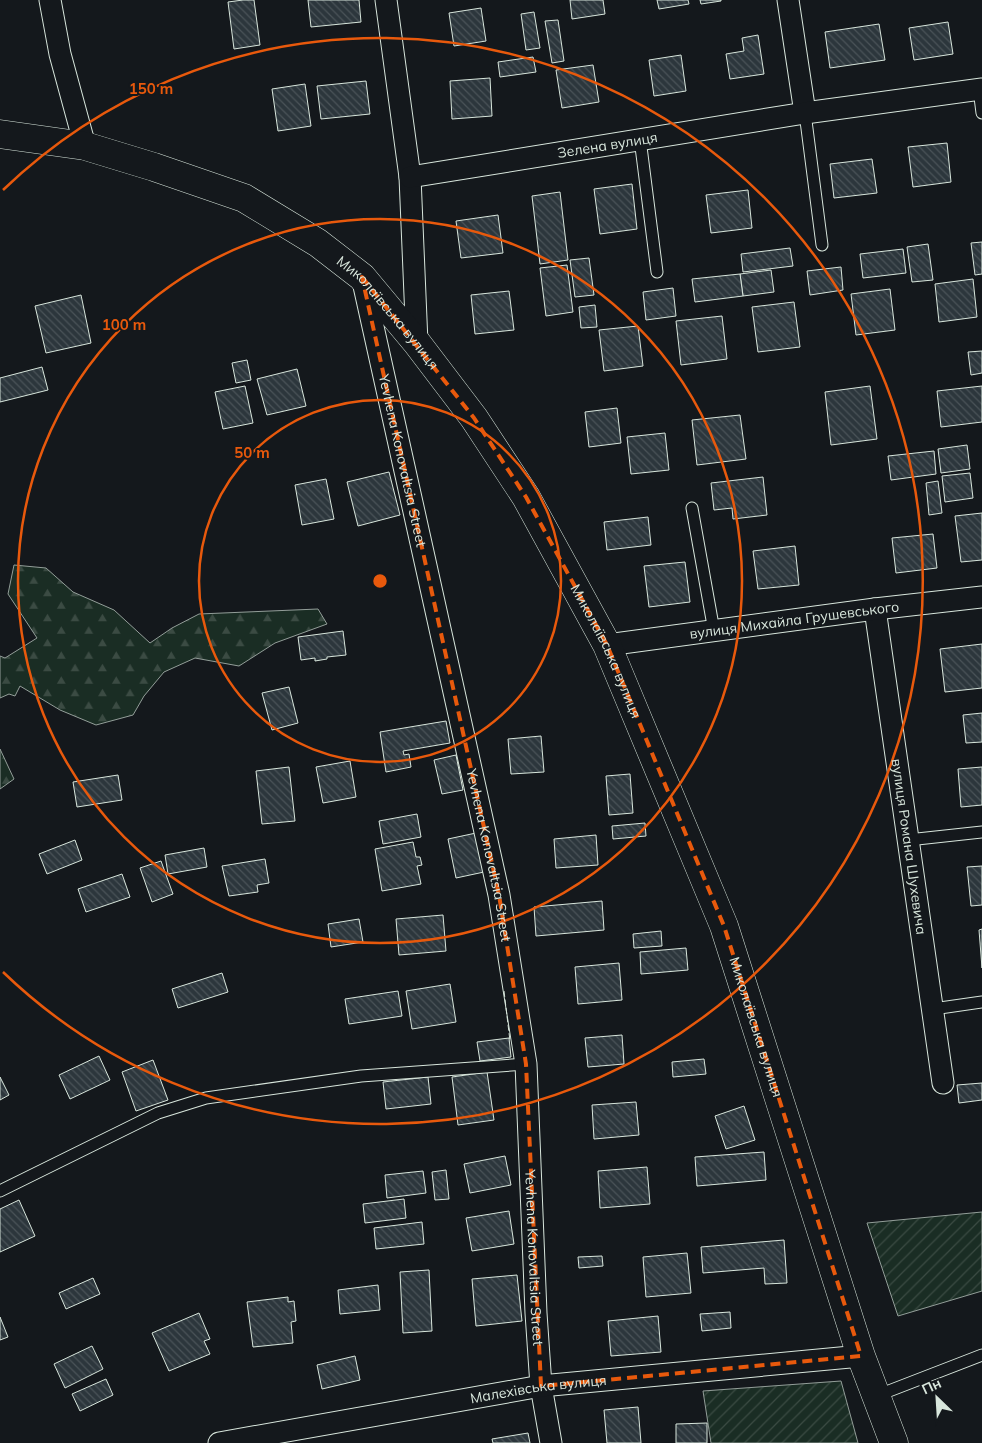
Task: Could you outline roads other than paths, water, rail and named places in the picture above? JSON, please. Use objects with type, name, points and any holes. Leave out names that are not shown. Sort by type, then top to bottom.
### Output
[{"type":"main road","name":"Миколаївська вулиця","points":[[2,140],[85,146],[244,198],[318,243],[362,277],[417,343],[474,418],[526,497],[607,645],[724,926],[861,1356],[894,1443]]},
{"type":"street","points":[[50,0],[60,54],[85,146]]},
{"type":"street","points":[[386,0],[410,177],[417,343]]},
{"type":"street","points":[[788,0],[805,113]]},
{"type":"street","name":"Зелена вулиця","points":[[410,177],[805,113],[980,89]]},
{"type":"street","name":"Yevhena Konovaltsia Street","points":[[362,277],[499,895],[526,1064],[536,1313],[541,1386],[550,1443]]},
{"type":"street","name":"вулиця Михайла Грушевського","points":[[607,645],[982,597]]},
{"type":"street","name":"вулиця Романа Шухевича","points":[[875,610],[943,1083]]},
{"type":"street","name":"Малехівська вулиця","points":[[219,1443],[541,1386],[861,1356]]},
{"type":"lane","points":[[980,89],[982,114]]},
{"type":"lane","points":[[805,113],[822,245]]},
{"type":"lane","points":[[640,139],[657,272]]},
{"type":"lane","points":[[692,508],[714,631]]},
{"type":"lane","points":[[908,840],[982,832]]},
{"type":"lane","points":[[933,1008],[982,1002]]},
{"type":"lane","points":[[0,1191],[158,1113],[206,1098],[361,1076],[526,1064]]},
{"type":"lane","points":[[876,1396],[982,1355]]}]
